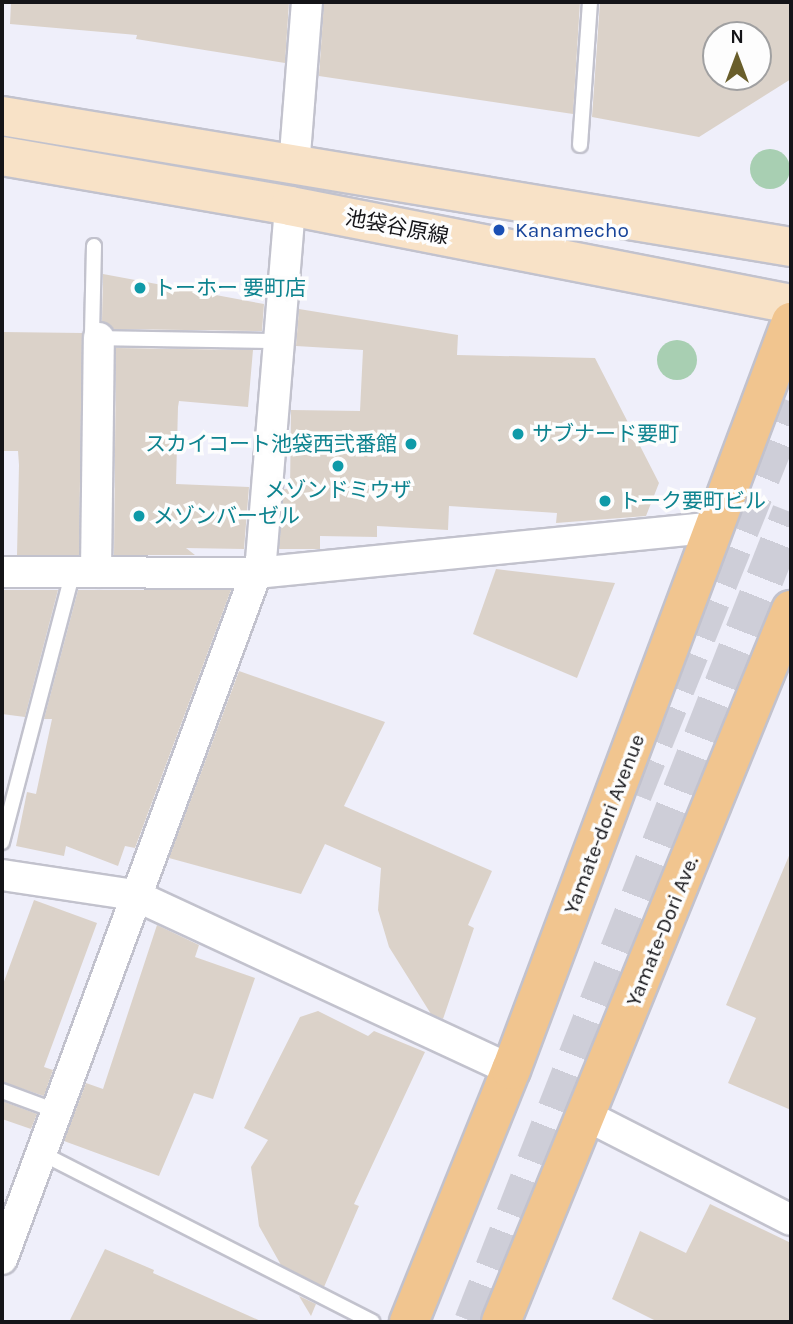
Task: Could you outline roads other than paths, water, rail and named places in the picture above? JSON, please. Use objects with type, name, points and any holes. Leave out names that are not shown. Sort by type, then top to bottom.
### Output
[{"type":"main road","name":"池袋谷原線","points":[[2,116],[294,167],[791,247]]},
{"type":"main road","name":"池袋谷原線","points":[[2,156],[290,206],[791,304]]},
{"type":"main road","name":"Yamate-dori Avenue","points":[[409,1322],[511,1070],[791,322]]},
{"type":"main road","name":"Yamate-Dori Ave.","points":[[587,1116],[791,610]]},
{"type":"main road","points":[[501,1322],[587,1116]]},
{"type":"street","points":[[294,167],[307,2]]},
{"type":"street","points":[[2,1259],[134,895],[261,560],[290,206]]},
{"type":"street","points":[[85,572],[99,338]]},
{"type":"street","points":[[2,572],[256,573],[716,527]]},
{"type":"street","points":[[2,875],[134,895],[511,1070]]},
{"type":"street","points":[[587,1116],[791,1220]]},
{"type":"lane","points":[[580,145],[590,2]]},
{"type":"lane","points":[[94,246],[92,334],[99,338],[279,341]]},
{"type":"lane","points":[[2,842],[85,572]]},
{"type":"lane","points":[[2,1091],[56,1111]]},
{"type":"lane","points":[[41,1153],[372,1322]]},
{"type":"tunnel","points":[[633,794],[791,402]]},
{"type":"tunnel","points":[[473,1322],[791,512]]},
{"type":"place","name":"Kanamecho","points":[[499,230]]},
{"type":"place","name":"トーホー 要町店","points":[[140,288]]},
{"type":"place","name":"サブナード要町","points":[[518,434]]},
{"type":"place","name":"スカイコート池袋西弐番館","points":[[411,444]]},
{"type":"place","name":"メゾンドミウザ","points":[[338,466]]},
{"type":"place","name":"トーク要町ビル","points":[[605,501]]},
{"type":"place","name":"メゾンバーゼル","points":[[139,516]]}]
